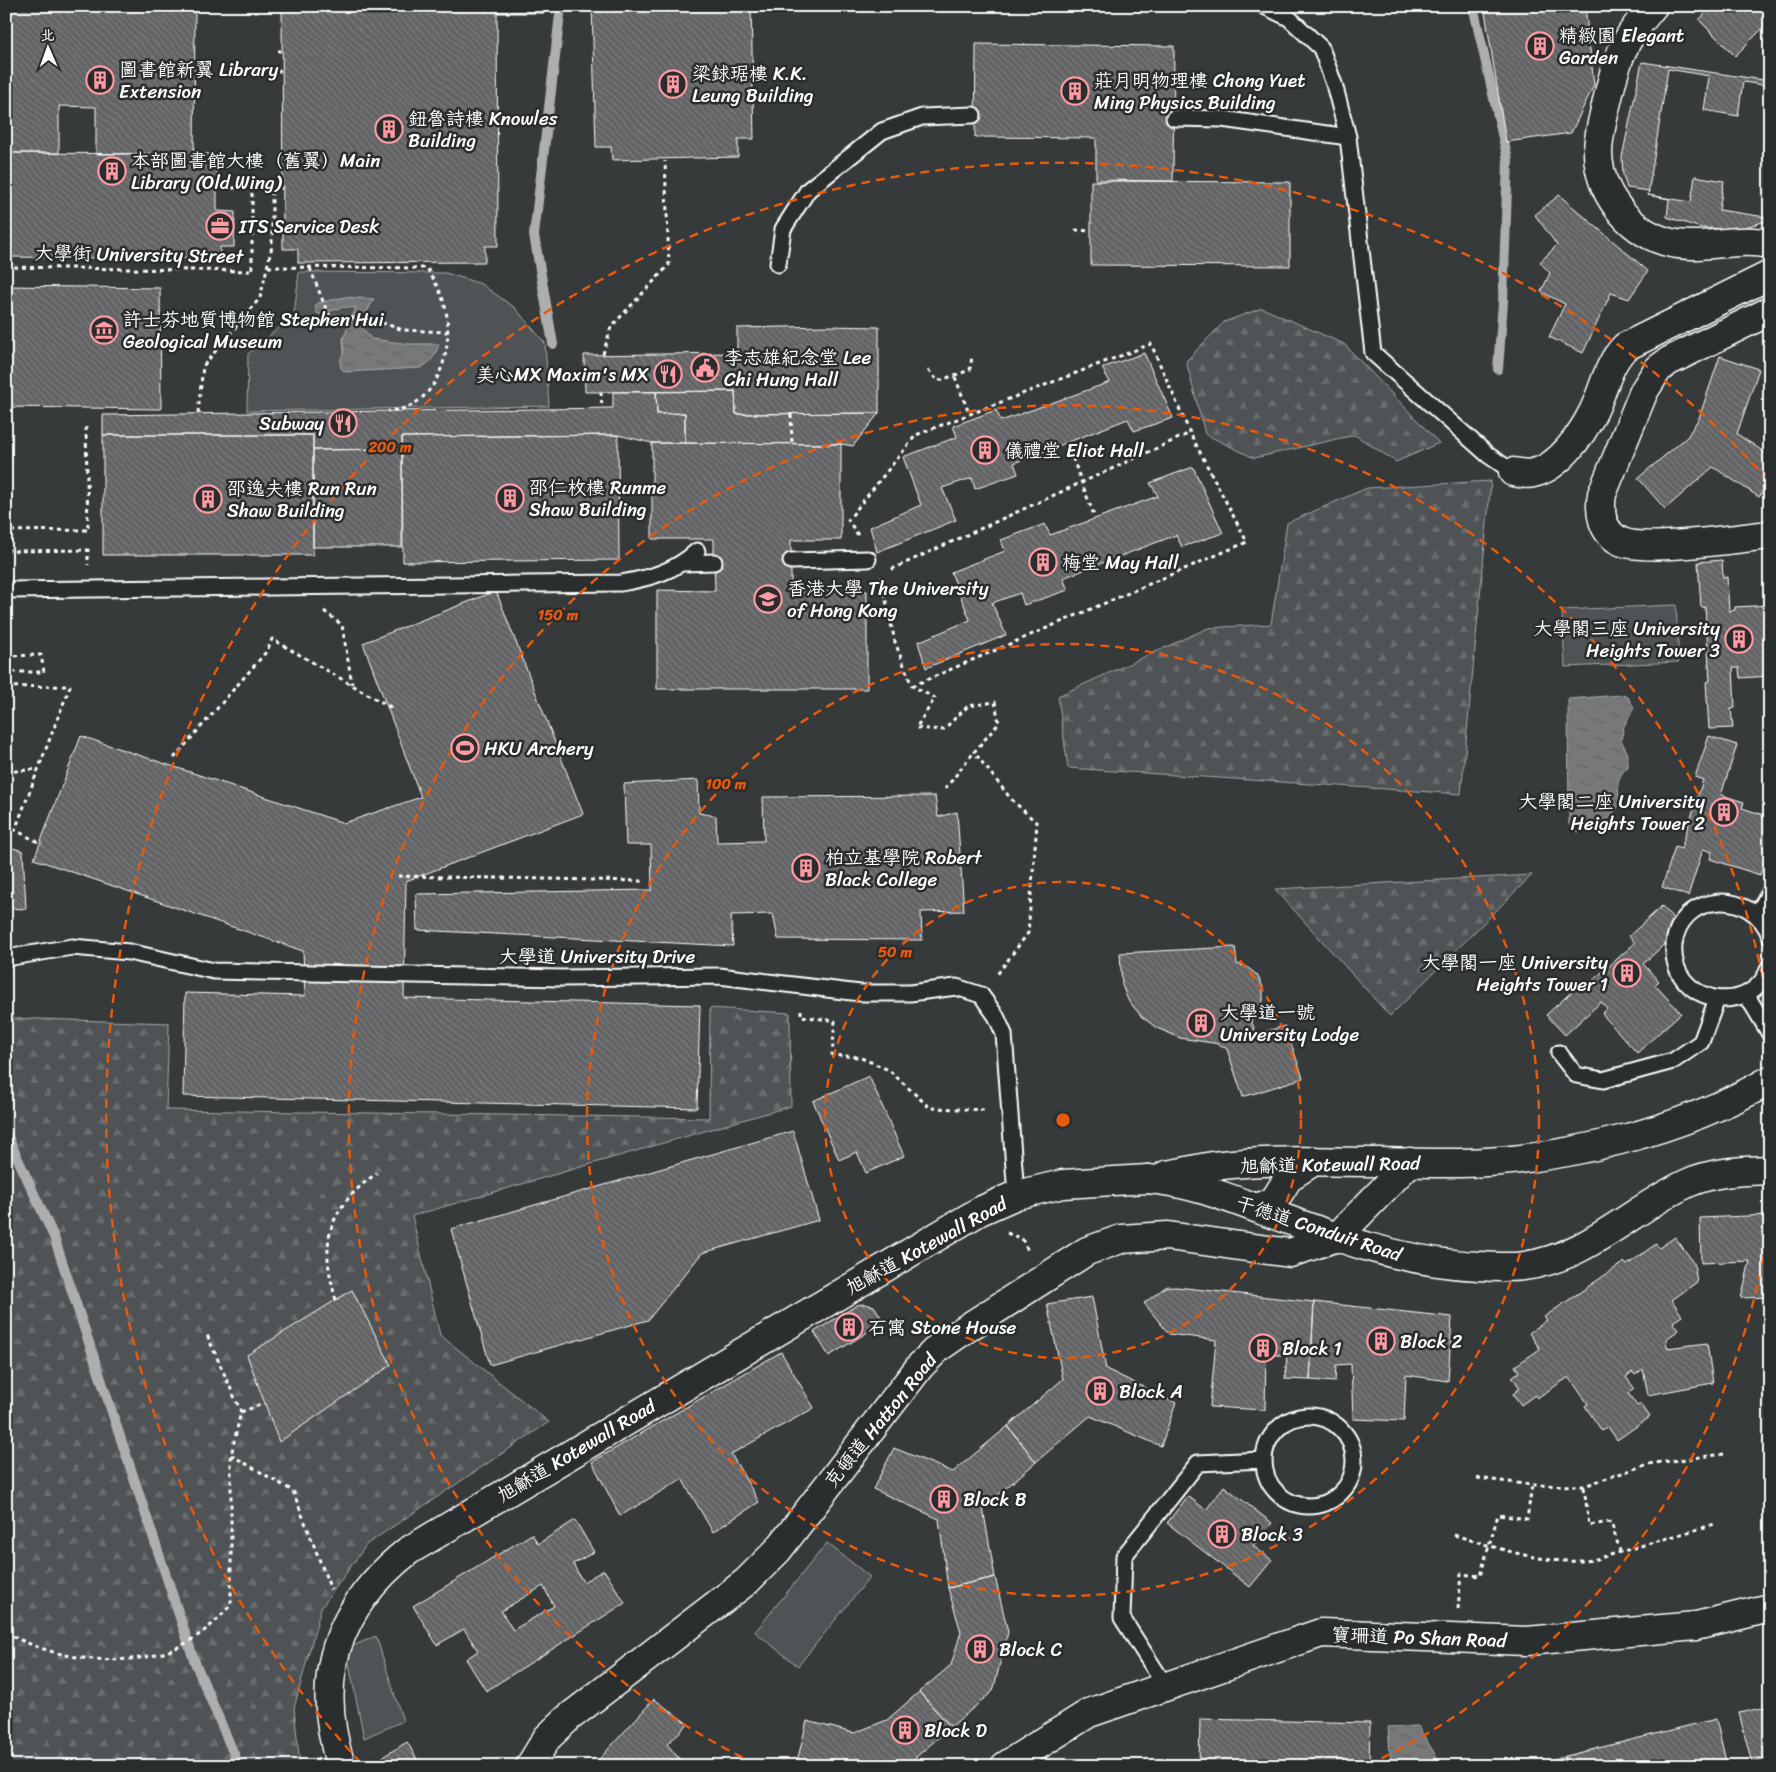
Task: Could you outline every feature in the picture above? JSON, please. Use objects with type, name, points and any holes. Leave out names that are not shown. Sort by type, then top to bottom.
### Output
[{"type":"street","points":[[1652,6],[1629,37],[1622,50],[1602,124],[1598,152],[1600,167],[1609,193],[1625,217],[1638,228],[1666,241],[1696,245],[1750,242],[1770,244]]},
{"type":"street","points":[[1514,472],[1533,473],[1542,469],[1568,448],[1593,412],[1614,361],[1625,347],[1770,275]]},
{"type":"street","points":[[1770,311],[1669,361],[1658,369],[1644,391],[1602,494],[1600,511],[1602,520],[1612,536],[1620,542],[1641,547],[1770,535]]},
{"type":"street","name":"旭龢道 Kotewall Road","points":[[341,1766],[333,1734],[328,1691],[336,1650],[360,1599],[388,1566],[465,1515],[980,1211],[1016,1195],[1064,1184],[1148,1179],[1221,1166],[1314,1161],[1410,1162],[1500,1160],[1552,1155],[1637,1136],[1685,1118],[1770,1080]]},
{"type":"street","points":[[1256,1208],[1274,1201],[1289,1177],[1314,1161]]},
{"type":"street","points":[[1337,1237],[1410,1162]]},
{"type":"street","name":"干德道 Conduit Road","points":[[1148,1179],[1168,1180],[1203,1189],[1393,1255],[1458,1265],[1524,1266],[1570,1253],[1688,1182],[1720,1172],[1770,1170]]},
{"type":"street","name":"克頓道 Hatton Road","points":[[530,1766],[547,1738],[568,1718],[747,1582],[760,1569],[778,1550],[921,1365],[938,1348],[964,1330],[1087,1251],[1115,1241],[1168,1236],[1290,1253],[1337,1237]]},
{"type":"street","name":"寶珊道 Po Shan Road","points":[[1005,1766],[1089,1712],[1321,1633],[1527,1641],[1696,1626],[1770,1608]]},
{"type":"lane","points":[[1264,6],[1289,18],[1321,48],[1334,84],[1348,137],[1373,353],[1488,455],[1514,472]]},
{"type":"lane","points":[[778,264],[783,229],[808,190],[882,132],[922,117],[973,115]]},
{"type":"lane","points":[[1174,118],[1222,119],[1348,137]]},
{"type":"lane","points":[[6,590],[621,583],[655,577],[684,563],[697,551]]},
{"type":"lane","points":[[791,561],[868,559]]},
{"type":"lane","points":[[684,563],[714,562]]},
{"type":"lane","points":[[1757,915],[1770,892]]},
{"type":"lane","points":[[1770,936],[1757,915],[1744,906],[1729,901],[1714,902],[1693,912],[1678,929],[1674,944],[1674,959],[1679,974],[1689,986],[1702,995],[1716,999],[1732,999],[1746,994],[1759,984],[1770,964]]},
{"type":"lane","name":"大學道 University Drive","points":[[6,958],[72,946],[129,952],[214,971],[561,978],[719,976],[803,988],[860,993],[910,993],[956,987],[981,996]]},
{"type":"lane","points":[[1746,994],[1770,1034]]},
{"type":"lane","points":[[981,996],[996,1016],[1004,1034],[1016,1195]]},
{"type":"lane","points":[[1559,1053],[1576,1075],[1603,1080],[1673,1060],[1701,1042],[1716,999]]},
{"type":"lane","points":[[1313,1416],[1328,1420],[1340,1428],[1349,1440],[1354,1454],[1353,1469],[1344,1489],[1326,1503],[1311,1506],[1297,1504],[1283,1498],[1272,1488],[1265,1475],[1263,1460],[1266,1445],[1274,1432],[1284,1422],[1298,1417],[1313,1416]]},
{"type":"lane","points":[[1166,1687],[1122,1618],[1124,1556],[1198,1463],[1263,1460]]},
{"type":"path","points":[[603,354],[611,327],[669,265],[665,161]]},
{"type":"path","points":[[216,188],[282,188]]},
{"type":"path","name":"大學街 University Street","points":[[6,267],[252,271],[252,190]]},
{"type":"path","points":[[198,413],[203,366],[260,298],[272,246],[272,190]]},
{"type":"path","points":[[1075,230],[1091,231]]},
{"type":"path","points":[[363,262],[363,268]]},
{"type":"path","points":[[268,267],[428,268],[439,288],[446,311],[447,332],[440,373],[428,392],[410,406],[388,411]]},
{"type":"path","points":[[310,268],[328,314],[366,319],[403,330],[447,332]]},
{"type":"path","points":[[912,686],[1247,542],[1190,432],[1150,344],[916,435],[848,520],[856,528],[871,566],[880,574],[895,642],[912,686],[934,698],[916,728],[942,730],[968,706],[994,702],[999,723],[945,789]]},
{"type":"path","points":[[928,370],[938,381],[955,377],[970,370],[972,356]]},
{"type":"path","points":[[955,377],[969,413]]},
{"type":"path","points":[[601,392],[602,408]]},
{"type":"path","points":[[790,414],[792,444]]},
{"type":"path","points":[[86,427],[88,530],[8,531],[8,544],[9,551],[88,550],[88,588]]},
{"type":"path","points":[[880,574],[1190,432]]},
{"type":"path","points":[[1067,443],[1095,518]]},
{"type":"path","points":[[320,609],[342,625],[352,684]]},
{"type":"path","points":[[174,758],[268,651],[272,639],[392,708]]},
{"type":"path","points":[[6,656],[41,655],[44,672],[6,672]]},
{"type":"path","points":[[6,687],[70,686],[15,830]]},
{"type":"path","points":[[974,752],[1011,799],[1037,823],[1028,933],[981,996]]},
{"type":"path","points":[[6,772],[38,769]]},
{"type":"path","points":[[6,826],[42,844]]},
{"type":"path","points":[[398,876],[643,881]]},
{"type":"path","points":[[803,988],[801,1016],[835,1021],[832,1055],[859,1057],[889,1070],[930,1108],[1010,1111]]},
{"type":"path","points":[[336,1300],[330,1278],[327,1247],[335,1215],[356,1188],[377,1173]]},
{"type":"path","points":[[1001,1232],[1022,1240],[1027,1247],[1029,1258]]},
{"type":"path","points":[[6,1632],[40,1648],[92,1658],[137,1658],[172,1650],[207,1629],[232,1604],[231,1455],[242,1412],[207,1335]]},
{"type":"path","points":[[242,1412],[265,1403]]},
{"type":"path","points":[[1477,1478],[1532,1486],[1584,1486],[1648,1464],[1724,1454]]},
{"type":"path","points":[[231,1455],[293,1491],[333,1594],[348,1593],[360,1599]]},
{"type":"path","points":[[1460,1615],[1457,1606],[1461,1574],[1480,1576],[1498,1515],[1527,1519],[1532,1486]]},
{"type":"path","points":[[1584,1486],[1589,1525],[1611,1522],[1620,1551]]},
{"type":"path","points":[[1454,1535],[1530,1556],[1575,1562],[1593,1560],[1715,1524]]},
{"type":"green space","points":[[299,272],[446,273],[481,284],[515,308],[545,343],[549,406],[247,411],[248,354],[294,315]]},
{"type":"green space","points":[[1262,308],[1344,344],[1439,443],[1396,462],[1355,435],[1254,458],[1205,434],[1186,361],[1224,322]]},
{"type":"green space","points":[[1491,481],[1461,794],[1068,768],[1058,696],[1208,628],[1271,624],[1287,523],[1367,488]]},
{"type":"green space","points":[[1676,605],[1679,662],[1565,667],[1562,610]]},
{"type":"green space","points":[[1532,875],[1390,1016],[1275,889]]},
{"type":"green space","points":[[710,1008],[790,1013],[791,1106],[412,1216],[440,1335],[549,1422],[367,1544],[321,1608],[294,1708],[300,1766],[6,1766],[6,1018],[169,1023],[166,1110],[709,1118]]},
{"type":"green space","points":[[827,1543],[870,1577],[798,1666],[755,1632]]},
{"type":"green space","points":[[376,1636],[403,1721],[364,1738],[346,1649]]},
{"type":"water","points":[[345,297],[374,299],[363,319],[363,328],[371,339],[409,344],[439,344],[436,352],[420,368],[345,372],[341,368],[340,361],[344,352],[343,339],[356,308],[344,307],[320,314],[317,313],[315,307],[318,303]]},
{"type":"water","points":[[1622,695],[1628,697],[1634,708],[1624,726],[1621,740],[1628,754],[1628,767],[1621,775],[1618,784],[1621,803],[1607,821],[1578,832],[1569,825],[1568,699]]},
{"type":"water","points":[[1418,1726],[1436,1756],[1435,1766],[1391,1766],[1388,1727]]},
{"type":"building","name":"圖書館新翼 Library Extension","points":[[6,6],[195,6],[194,154],[6,153]]},
{"type":"building","name":"鈕魯詩樓 Knowles Building","points":[[282,6],[497,6],[498,246],[485,246],[485,262],[298,263],[298,249],[283,249]]},
{"type":"building","points":[[498,6],[544,6],[544,13],[498,13]]},
{"type":"building","name":"梁銶琚樓 K.K. Leung Building","points":[[592,6],[751,6],[754,139],[738,139],[738,157],[612,160],[611,147],[596,147]]},
{"type":"building","name":"精緻園 Elegant Garden","points":[[1484,6],[1585,6],[1594,85],[1571,133],[1506,142]]},
{"type":"building","points":[[1712,6],[1770,6],[1770,21],[1735,56],[1699,20]]},
{"type":"building","name":"莊月明物理樓 Chong Yuet Ming Physics Building","points":[[976,44],[1174,46],[1173,181],[1096,180],[1096,138],[975,137]]},
{"type":"building","points":[[1642,62],[1770,81],[1770,220],[1738,229],[1701,228],[1667,217],[1669,199],[1648,195],[1649,191],[1627,188],[1623,175],[1622,157]]},
{"type":"building","points":[[1668,69],[1709,76],[1704,110],[1738,116],[1743,82],[1770,86],[1770,192],[1766,217],[1719,210],[1724,181],[1695,176],[1691,202],[1648,195]]},
{"type":"building","name":"本部圖書館大樓（舊翼）Main Library (Old Wing)","points":[[59,106],[96,107],[96,154],[217,154],[217,211],[235,212],[234,247],[220,247],[220,259],[6,257],[6,153],[59,153]]},
{"type":"building","points":[[1091,181],[1290,182],[1290,266],[1091,265]]},
{"type":"building","points":[[1559,195],[1648,271],[1629,299],[1611,293],[1583,353],[1549,337],[1565,304],[1541,292],[1550,273],[1540,262],[1557,245],[1535,215]]},
{"type":"building","points":[[6,286],[160,288],[161,409],[6,407]]},
{"type":"building","points":[[879,327],[879,413],[736,414],[735,391],[585,392],[584,355],[737,353],[737,328]]},
{"type":"building","name":"儀禮堂 Eliot Hall","points":[[1144,353],[1173,418],[1134,431],[1128,419],[1014,463],[1018,474],[975,489],[972,478],[942,488],[956,520],[877,552],[870,527],[921,505],[903,457],[957,437],[953,426],[996,410],[1001,421],[1110,382],[1102,368]]},
{"type":"building","points":[[1720,356],[1759,369],[1737,434],[1770,456],[1770,480],[1759,497],[1713,467],[1665,509],[1638,478],[1687,437],[1699,418]]},
{"type":"building","points":[[735,391],[736,414],[879,413],[853,446],[841,444],[685,443],[685,413],[657,414],[656,392]]},
{"type":"building","points":[[613,392],[656,392],[657,414],[685,413],[685,443],[652,443],[618,435],[402,437],[402,449],[313,450],[313,435],[103,435],[103,415],[613,408]]},
{"type":"building","name":"邵逸夫樓 Run Run Shaw Building","points":[[103,435],[313,435],[313,555],[103,555]]},
{"type":"building","name":"邵仁枚樓 Runme Shaw Building","points":[[618,435],[619,560],[403,562],[402,437]]},
{"type":"building","points":[[652,443],[841,444],[841,540],[791,540],[791,591],[867,591],[867,689],[657,689],[657,590],[715,591],[714,539],[652,539]]},
{"type":"building","points":[[402,449],[402,547],[313,547],[313,450]]},
{"type":"building","name":"梅堂 May Hall","points":[[1193,467],[1223,533],[1182,547],[1176,535],[1063,578],[1068,590],[1024,605],[1020,593],[992,603],[1006,635],[926,668],[918,642],[970,620],[951,572],[1005,551],[1001,540],[1045,524],[1050,535],[1158,496],[1150,483]]},
{"type":"building","name":"大學閣三座 University Heights Tower 3","points":[[1722,560],[1723,578],[1727,577],[1729,611],[1735,610],[1735,607],[1770,605],[1770,676],[1740,678],[1739,668],[1733,668],[1735,708],[1731,709],[1733,728],[1709,729],[1706,682],[1710,681],[1705,607],[1701,607],[1698,562]]},
{"type":"building","points":[[496,591],[583,814],[406,881],[404,998],[700,1005],[697,1108],[183,1096],[185,993],[305,996],[303,951],[34,859],[81,736],[344,823],[421,797],[363,643]]},
{"type":"building","name":"大學閣二座 University Heights Tower 2","points":[[1709,736],[1737,745],[1721,795],[1744,802],[1742,808],[1770,817],[1770,845],[1760,875],[1710,859],[1712,852],[1703,849],[1688,896],[1662,887],[1675,847],[1681,849],[1703,780],[1695,777]]},
{"type":"building","name":"柏立基學院 Robert Black College","points":[[698,780],[699,813],[716,816],[717,842],[764,841],[763,797],[935,796],[938,817],[957,812],[964,911],[921,912],[922,940],[778,939],[773,914],[731,915],[733,946],[417,930],[416,894],[652,890],[651,845],[626,845],[624,784]]},
{"type":"building","points":[[6,846],[23,851],[26,909],[6,908]]},
{"type":"building","name":"大學閣一座 University Heights Tower 1","points":[[1662,906],[1682,928],[1643,964],[1659,981],[1655,985],[1681,1013],[1637,1053],[1602,1014],[1607,1009],[1601,1002],[1565,1035],[1546,1015],[1577,987],[1581,991],[1635,943],[1629,936]]},
{"type":"building","name":"大學道一號 University Lodge","points":[[1235,947],[1237,964],[1247,967],[1257,975],[1263,987],[1263,1001],[1260,1011],[1251,1020],[1256,1034],[1285,1026],[1303,1078],[1243,1097],[1227,1049],[1219,1044],[1180,1038],[1157,1028],[1142,1017],[1128,1000],[1122,985],[1120,953]]},
{"type":"building","points":[[869,1076],[904,1156],[866,1173],[857,1152],[839,1160],[813,1101]]},
{"type":"building","points":[[793,1131],[819,1220],[702,1253],[648,1320],[490,1365],[451,1229]]},
{"type":"building","points":[[1770,1215],[1770,1297],[1741,1298],[1750,1261],[1701,1263],[1700,1218]]},
{"type":"building","points":[[1675,1237],[1694,1263],[1697,1282],[1672,1300],[1682,1316],[1673,1322],[1679,1330],[1666,1339],[1667,1348],[1707,1343],[1713,1383],[1648,1395],[1643,1369],[1635,1375],[1632,1372],[1626,1377],[1634,1388],[1628,1393],[1637,1406],[1641,1404],[1650,1417],[1617,1440],[1608,1427],[1602,1431],[1585,1406],[1588,1404],[1569,1377],[1537,1398],[1535,1395],[1521,1405],[1513,1394],[1520,1388],[1512,1377],[1519,1372],[1515,1366],[1540,1349],[1529,1333],[1547,1320],[1544,1317],[1624,1262],[1627,1265],[1656,1244],[1659,1248]]},
{"type":"building","name":"Block 1","points":[[1167,1286],[1314,1302],[1310,1380],[1285,1379],[1287,1355],[1266,1355],[1265,1410],[1210,1407],[1216,1340],[1169,1334],[1144,1303]]},
{"type":"building","points":[[352,1290],[391,1365],[279,1442],[247,1355]]},
{"type":"building","name":"Block A","points":[[1092,1297],[1106,1369],[1176,1403],[1161,1446],[1090,1416],[1036,1462],[1008,1426],[1063,1379],[1047,1304]]},
{"type":"building","name":"Block 2","points":[[1314,1302],[1452,1317],[1448,1381],[1406,1375],[1404,1421],[1353,1419],[1351,1364],[1336,1365],[1335,1382],[1310,1380]]},
{"type":"building","name":"石寓 Stone House","points":[[857,1305],[874,1306],[884,1322],[829,1356],[814,1332]]},
{"type":"building","points":[[781,1352],[814,1408],[731,1454],[759,1502],[713,1532],[682,1479],[620,1516],[592,1462]]},
{"type":"building","name":"Block B","points":[[1008,1426],[1036,1462],[983,1508],[995,1577],[948,1588],[939,1519],[873,1489],[894,1448],[953,1472]]},
{"type":"building","name":"Block 3","points":[[1224,1486],[1272,1523],[1253,1546],[1272,1560],[1250,1587],[1167,1523],[1188,1496],[1206,1510]]},
{"type":"building","points":[[575,1520],[594,1552],[573,1564],[583,1582],[604,1570],[625,1603],[486,1691],[466,1659],[478,1651],[464,1629],[437,1645],[413,1606],[532,1534],[538,1544]],"holes":[[[543,1586],[554,1606],[513,1630],[501,1611]]]},
{"type":"building","name":"Block C","points":[[995,1577],[1008,1632],[993,1691],[951,1727],[919,1692],[951,1665],[961,1632],[948,1588]]},
{"type":"building","name":"Block D","points":[[919,1692],[951,1727],[909,1763],[900,1766],[796,1766],[807,1721],[854,1733],[887,1720]]},
{"type":"building","points":[[654,1699],[688,1724],[667,1744],[685,1766],[593,1766]]},
{"type":"building","points":[[1770,1706],[1770,1758],[1752,1763],[1739,1713]]},
{"type":"building","points":[[1200,1719],[1370,1723],[1369,1766],[1199,1766]]},
{"type":"building","points":[[1716,1719],[1727,1766],[1552,1766],[1550,1760]]},
{"type":"building","points":[[407,1742],[421,1766],[379,1766],[376,1761]]},
{"type":"waterway","points":[[553,344],[534,235],[561,6]]},
{"type":"waterway","points":[[1473,6],[1508,160],[1503,302],[1498,369]]},
{"type":"waterway","points":[[6,1133],[54,1237],[194,1660],[239,1766]]},
{"type":"place","name":"精緻園 Elegant Garden","points":[[1540,46]]},
{"type":"place","name":"圖書館新翼 Library Extension","points":[[100,80]]},
{"type":"place","name":"梁銶琚樓 K.K. Leung Building","points":[[673,84]]},
{"type":"place","name":"莊月明物理樓 Chong Yuet Ming Physics Building","points":[[1075,91]]},
{"type":"place","name":"鈕魯詩樓 Knowles Building","points":[[389,129]]},
{"type":"place","name":"本部圖書館大樓（舊翼）Main Library (Old Wing)","points":[[112,171]]},
{"type":"place","name":"ITS Service Desk","points":[[220,226]]},
{"type":"place","name":"許士芬地質博物館 Stephen Hui Geological Museum","points":[[104,330]]},
{"type":"place","name":"李志雄紀念堂 Lee Chi Hung Hall","points":[[705,368]]},
{"type":"place","name":"美心MX Maxim's MX","points":[[668,374]]},
{"type":"place","name":"Subway","points":[[343,423]]},
{"type":"place","name":"儀禮堂 Eliot Hall","points":[[985,450]]},
{"type":"place","name":"邵仁枚樓 Runme Shaw Building","points":[[510,498]]},
{"type":"place","name":"邵逸夫樓 Run Run Shaw Building","points":[[208,499]]},
{"type":"place","name":"梅堂 May Hall","points":[[1043,562]]},
{"type":"place","name":"香港大學 The University of Hong Kong","points":[[768,599]]},
{"type":"place","name":"大學閣三座 University Heights Tower 3","points":[[1739,639]]},
{"type":"place","name":"HKU Archery","points":[[465,748]]},
{"type":"place","name":"大學閣二座 University Heights Tower 2","points":[[1724,812]]},
{"type":"place","name":"柏立基學院 Robert Black College","points":[[806,868]]},
{"type":"place","name":"大學閣一座 University Heights Tower 1","points":[[1627,973]]},
{"type":"place","name":"大學道一號 University Lodge","points":[[1201,1023]]},
{"type":"place","name":"石寓 Stone House","points":[[849,1327]]},
{"type":"place","name":"Block 2","points":[[1381,1341]]},
{"type":"place","name":"Block 1","points":[[1263,1348]]},
{"type":"place","name":"Block A","points":[[1100,1391]]},
{"type":"place","name":"Block B","points":[[944,1499]]},
{"type":"place","name":"Block 3","points":[[1222,1534]]},
{"type":"place","name":"Block C","points":[[980,1649]]},
{"type":"place","name":"Block D","points":[[905,1730]]}]
